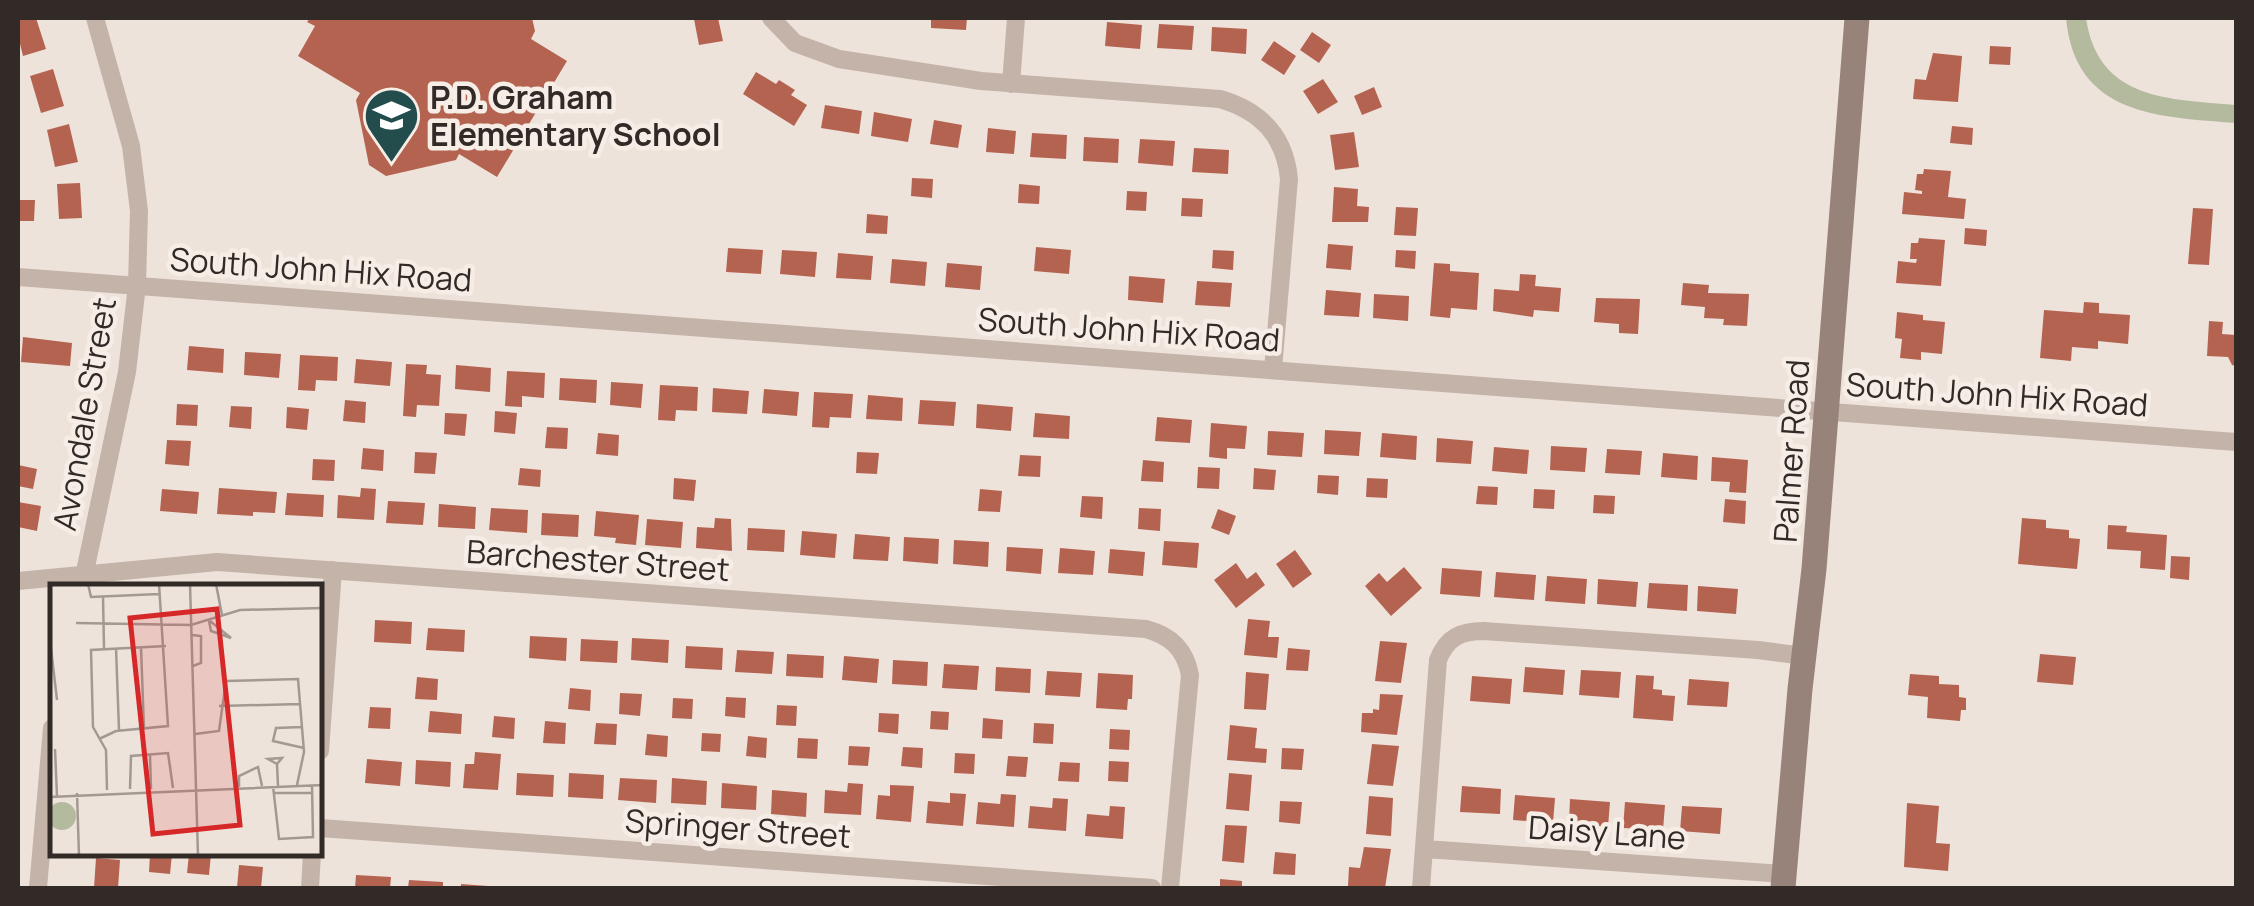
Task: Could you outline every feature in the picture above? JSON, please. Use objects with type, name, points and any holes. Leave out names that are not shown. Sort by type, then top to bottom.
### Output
[{"type":"street","name":"Avondale Street","points":[[83,580],[127,372],[140,211],[132,146],[95,18]]},
{"type":"street","points":[[771,18],[806,49],[839,59],[1011,84],[1220,99],[1246,108],[1269,127],[1283,149],[1288,179],[1273,370]]},
{"type":"street","points":[[1011,84],[1016,18]]},
{"type":"street","name":"Palmer Road","points":[[1784,881],[1857,18]]},
{"type":"street","name":"South John Hix Road","points":[[18,277],[2236,442]]},
{"type":"street","name":"Barchester Street","points":[[18,582],[83,580],[217,562],[1146,629],[1172,640],[1181,649],[1190,675],[1170,888]]},
{"type":"street","points":[[322,723],[333,570]]},
{"type":"street","points":[[1421,888],[1438,660],[1450,639],[1469,631],[1484,631],[1804,656]]},
{"type":"street","points":[[38,888],[50,751]]},
{"type":"street","name":"Springer Street","points":[[322,828],[1152,888]]},
{"type":"street","name":"Daisy Lane","points":[[1424,849],[1784,881]]},
{"type":"street","points":[[310,888],[312,856]]},
{"type":"green space","points":[[2066,18],[2086,18],[2093,45],[2105,66],[2121,80],[2163,97],[2236,105],[2236,123],[2151,113],[2103,93],[2086,75],[2073,50]]},
{"type":"building","points":[[18,18],[36,18],[46,49],[23,56]]},
{"type":"building","points":[[310,18],[532,18],[535,31],[531,39],[567,61],[497,177],[459,154],[456,160],[386,176],[369,165],[356,100],[360,93],[298,56],[315,26],[307,22]]},
{"type":"building","points":[[718,18],[723,41],[699,45],[694,19]]},
{"type":"building","points":[[931,18],[967,18],[966,30],[931,28]]},
{"type":"building","points":[[1107,22],[1142,25],[1140,49],[1105,46]]},
{"type":"building","points":[[1159,24],[1194,26],[1192,50],[1157,48]]},
{"type":"building","points":[[1212,27],[1247,29],[1246,54],[1211,51]]},
{"type":"building","points":[[1312,32],[1331,45],[1319,63],[1300,50]]},
{"type":"building","points":[[1274,41],[1296,56],[1284,75],[1261,60]]},
{"type":"building","points":[[1990,46],[2011,47],[2010,65],[1989,64]]},
{"type":"building","points":[[1933,53],[1962,56],[1958,102],[1913,99],[1915,79],[1926,80]]},
{"type":"building","points":[[53,69],[64,106],[41,113],[30,76]]},
{"type":"building","points":[[756,72],[795,90],[791,95],[807,105],[794,126],[743,94]]},
{"type":"building","points":[[1323,79],[1338,102],[1318,114],[1303,91]]},
{"type":"building","points":[[1374,87],[1382,107],[1362,115],[1354,96]]},
{"type":"building","points":[[825,105],[862,111],[859,134],[821,128]]},
{"type":"building","points":[[874,112],[912,119],[908,142],[871,136]]},
{"type":"building","points":[[934,120],[962,125],[958,148],[930,144]]},
{"type":"building","points":[[69,124],[78,162],[55,167],[47,130]]},
{"type":"building","points":[[1952,126],[1973,128],[1972,145],[1950,143]]},
{"type":"building","points":[[988,128],[1016,131],[1014,154],[986,152]]},
{"type":"building","points":[[1354,132],[1359,167],[1335,170],[1330,135]]},
{"type":"building","points":[[1032,133],[1067,135],[1066,159],[1030,157]]},
{"type":"building","points":[[1084,137],[1119,139],[1118,163],[1083,161]]},
{"type":"building","points":[[1140,139],[1175,141],[1173,166],[1138,163]]},
{"type":"building","points":[[1194,148],[1229,150],[1228,174],[1192,172]]},
{"type":"building","points":[[1924,169],[1951,171],[1948,197],[1966,199],[1964,219],[1902,214],[1904,192],[1922,194],[1915,190],[1917,174],[1923,174]]},
{"type":"building","points":[[912,178],[933,179],[932,198],[911,196]]},
{"type":"building","points":[[80,183],[82,218],[59,219],[57,184]]},
{"type":"building","points":[[1019,184],[1040,186],[1039,204],[1018,203]]},
{"type":"building","points":[[1334,187],[1358,189],[1357,206],[1369,207],[1368,222],[1332,222]]},
{"type":"building","points":[[1127,191],[1147,192],[1146,211],[1126,210]]},
{"type":"building","points":[[1182,198],[1203,199],[1202,217],[1181,216]]},
{"type":"building","points":[[18,200],[35,200],[34,221],[18,221]]},
{"type":"building","points":[[1396,207],[1418,208],[1416,236],[1394,235]]},
{"type":"building","points":[[2193,208],[2213,209],[2209,265],[2188,264]]},
{"type":"building","points":[[867,214],[888,216],[887,234],[866,233]]},
{"type":"building","points":[[1965,228],[1987,230],[1986,246],[1964,244]]},
{"type":"building","points":[[1919,238],[1945,240],[1941,286],[1896,283],[1898,261],[1916,263],[1917,259],[1910,259],[1911,243],[1918,243]]},
{"type":"building","points":[[1328,244],[1353,246],[1351,270],[1326,268]]},
{"type":"building","points":[[1036,247],[1071,250],[1069,274],[1034,271]]},
{"type":"building","points":[[728,248],[763,250],[761,274],[726,272]]},
{"type":"building","points":[[782,250],[817,252],[815,277],[780,274]]},
{"type":"building","points":[[1213,250],[1234,251],[1233,270],[1212,268]]},
{"type":"building","points":[[1396,250],[1416,251],[1415,269],[1395,267]]},
{"type":"building","points":[[838,253],[873,256],[871,280],[836,278]]},
{"type":"building","points":[[892,259],[927,262],[925,286],[890,283]]},
{"type":"building","points":[[947,263],[982,266],[980,290],[945,287]]},
{"type":"building","points":[[1434,263],[1450,264],[1450,271],[1479,273],[1477,310],[1451,308],[1450,318],[1430,316]]},
{"type":"building","points":[[1520,274],[1536,275],[1535,286],[1561,288],[1559,312],[1534,310],[1533,317],[1493,311],[1494,289],[1519,291]]},
{"type":"building","points":[[1129,276],[1165,279],[1163,303],[1128,300]]},
{"type":"building","points":[[1197,281],[1232,283],[1230,307],[1195,305]]},
{"type":"building","points":[[1683,283],[1709,285],[1708,293],[1749,294],[1747,326],[1723,325],[1724,319],[1704,318],[1705,307],[1681,305]]},
{"type":"building","points":[[1326,290],[1361,293],[1359,317],[1324,315]]},
{"type":"building","points":[[1374,294],[1409,296],[1408,321],[1373,318]]},
{"type":"building","points":[[1596,298],[1640,299],[1638,334],[1619,333],[1619,324],[1594,322]]},
{"type":"building","points":[[2084,302],[2099,303],[2099,313],[2130,315],[2128,344],[2098,341],[2098,349],[2072,347],[2071,361],[2040,358],[2044,310],[2083,313]]},
{"type":"building","points":[[1897,312],[1945,322],[1942,354],[1921,352],[1921,360],[1900,358],[1902,339],[1895,338]]},
{"type":"building","points":[[2209,321],[2223,322],[2222,334],[2236,335],[2236,366],[2228,357],[2207,356]]},
{"type":"building","points":[[23,337],[72,343],[70,366],[21,362]]},
{"type":"building","points":[[189,346],[224,349],[223,373],[187,370]]},
{"type":"building","points":[[245,352],[281,354],[279,378],[244,375]]},
{"type":"building","points":[[300,355],[338,357],[337,381],[316,380],[315,391],[298,390]]},
{"type":"building","points":[[356,359],[392,362],[390,386],[354,383]]},
{"type":"building","points":[[406,364],[427,365],[426,374],[441,375],[439,406],[417,405],[416,417],[403,416]]},
{"type":"building","points":[[456,365],[491,368],[490,392],[455,389]]},
{"type":"building","points":[[507,371],[545,373],[544,398],[522,396],[522,407],[505,406]]},
{"type":"building","points":[[560,378],[597,380],[596,403],[559,400]]},
{"type":"building","points":[[611,382],[643,384],[641,408],[610,405]]},
{"type":"building","points":[[660,385],[698,387],[697,411],[676,410],[675,421],[658,420]]},
{"type":"building","points":[[713,388],[749,391],[747,414],[712,412]]},
{"type":"building","points":[[764,389],[799,392],[797,416],[762,413]]},
{"type":"building","points":[[814,392],[853,394],[851,418],[830,417],[829,428],[812,427]]},
{"type":"building","points":[[868,395],[903,398],[902,421],[866,419]]},
{"type":"building","points":[[345,400],[366,402],[365,423],[343,421]]},
{"type":"building","points":[[920,400],[956,402],[954,426],[918,424]]},
{"type":"building","points":[[177,404],[198,405],[197,426],[176,425]]},
{"type":"building","points":[[977,404],[1013,407],[1011,431],[976,428]]},
{"type":"building","points":[[231,406],[252,407],[251,429],[229,427]]},
{"type":"building","points":[[287,407],[309,409],[307,430],[286,428]]},
{"type":"building","points":[[495,411],[517,413],[515,434],[494,432]]},
{"type":"building","points":[[445,413],[467,414],[465,436],[444,434]]},
{"type":"building","points":[[1035,413],[1070,416],[1069,439],[1033,437]]},
{"type":"building","points":[[1157,417],[1192,420],[1190,443],[1155,441]]},
{"type":"building","points":[[1211,423],[1247,426],[1245,449],[1227,448],[1227,459],[1209,457]]},
{"type":"building","points":[[547,427],[568,428],[567,449],[545,448]]},
{"type":"building","points":[[1325,430],[1361,432],[1359,456],[1324,454]]},
{"type":"building","points":[[1268,431],[1304,433],[1302,457],[1267,455]]},
{"type":"building","points":[[598,433],[619,435],[618,456],[596,454]]},
{"type":"building","points":[[1382,433],[1417,436],[1416,460],[1380,457]]},
{"type":"building","points":[[1437,438],[1473,441],[1471,464],[1436,462]]},
{"type":"building","points":[[167,440],[191,441],[189,466],[165,464]]},
{"type":"building","points":[[1551,446],[1587,448],[1585,472],[1550,470]]},
{"type":"building","points":[[1494,447],[1529,450],[1527,474],[1492,471]]},
{"type":"building","points":[[363,448],[384,450],[383,471],[361,469]]},
{"type":"building","points":[[1607,449],[1642,451],[1640,475],[1605,473]]},
{"type":"building","points":[[415,452],[437,453],[435,474],[414,473]]},
{"type":"building","points":[[857,452],[879,453],[877,474],[856,473]]},
{"type":"building","points":[[1663,453],[1698,456],[1697,480],[1661,477]]},
{"type":"building","points":[[1020,455],[1041,456],[1040,477],[1018,476]]},
{"type":"building","points":[[1712,457],[1748,460],[1746,493],[1729,492],[1730,482],[1711,481]]},
{"type":"building","points":[[313,459],[335,460],[334,481],[312,480]]},
{"type":"building","points":[[1143,460],[1164,462],[1163,482],[1141,481]]},
{"type":"building","points":[[18,465],[37,469],[33,489],[18,486]]},
{"type":"building","points":[[1198,467],[1220,468],[1219,489],[1197,488]]},
{"type":"building","points":[[520,468],[541,470],[540,487],[518,485]]},
{"type":"building","points":[[1254,468],[1276,470],[1274,490],[1253,489]]},
{"type":"building","points":[[1318,475],[1339,476],[1338,495],[1317,493]]},
{"type":"building","points":[[674,478],[696,480],[694,501],[673,499]]},
{"type":"building","points":[[1367,478],[1388,479],[1387,498],[1366,497]]},
{"type":"building","points":[[1478,486],[1498,487],[1497,505],[1476,504]]},
{"type":"building","points":[[219,488],[277,492],[275,513],[217,514]]},
{"type":"building","points":[[361,488],[376,489],[374,520],[337,518],[338,495],[360,497]]},
{"type":"building","points":[[162,489],[199,492],[197,514],[160,511]]},
{"type":"building","points":[[980,489],[1002,491],[1000,512],[978,511]]},
{"type":"building","points":[[1534,489],[1555,490],[1554,509],[1533,508]]},
{"type":"building","points":[[287,493],[324,495],[323,517],[285,515]]},
{"type":"building","points":[[1594,495],[1615,496],[1614,514],[1593,513]]},
{"type":"building","points":[[1082,496],[1103,497],[1102,519],[1080,517]]},
{"type":"building","points":[[1725,499],[1746,501],[1745,524],[1723,522]]},
{"type":"building","points":[[388,501],[425,503],[423,525],[386,523]]},
{"type":"building","points":[[18,502],[41,506],[37,531],[18,527]]},
{"type":"building","points":[[439,504],[476,507],[475,529],[438,527]]},
{"type":"building","points":[[491,508],[528,510],[527,533],[489,530]]},
{"type":"building","points":[[1139,508],[1161,509],[1160,531],[1138,529]]},
{"type":"building","points":[[1218,509],[1236,516],[1229,535],[1211,528]]},
{"type":"building","points":[[596,511],[639,515],[636,545],[594,536]]},
{"type":"building","points":[[542,513],[579,515],[578,537],[541,535]]},
{"type":"building","points":[[715,518],[731,519],[732,551],[696,548],[697,527],[714,528]]},
{"type":"building","points":[[2022,518],[2046,520],[2046,528],[2069,530],[2069,538],[2080,539],[2077,569],[2018,564]]},
{"type":"building","points":[[647,519],[683,522],[681,548],[645,545]]},
{"type":"building","points":[[2108,525],[2127,526],[2126,532],[2167,535],[2165,570],[2140,568],[2141,551],[2107,549]]},
{"type":"building","points":[[748,528],[785,530],[784,552],[747,550]]},
{"type":"building","points":[[802,531],[837,534],[835,558],[800,555]]},
{"type":"building","points":[[855,534],[890,537],[888,561],[853,559]]},
{"type":"building","points":[[904,537],[939,539],[938,564],[903,561]]},
{"type":"building","points":[[954,540],[989,542],[988,567],[953,564]]},
{"type":"building","points":[[1164,541],[1199,543],[1197,568],[1162,565]]},
{"type":"building","points":[[1007,547],[1043,549],[1041,574],[1006,571]]},
{"type":"building","points":[[1060,548],[1095,551],[1093,575],[1058,573]]},
{"type":"building","points":[[1110,549],[1145,552],[1143,576],[1108,573]]},
{"type":"building","points":[[1295,550],[1312,574],[1293,588],[1276,564]]},
{"type":"building","points":[[2171,556],[2190,557],[2189,580],[2170,578]]},
{"type":"building","points":[[1236,563],[1247,579],[1256,572],[1265,585],[1236,608],[1214,580]]},
{"type":"building","points":[[1404,567],[1422,588],[1391,616],[1365,586],[1379,573],[1387,582]]},
{"type":"building","points":[[1442,568],[1482,571],[1480,597],[1440,594]]},
{"type":"building","points":[[1496,572],[1536,575],[1534,600],[1494,597]]},
{"type":"building","points":[[1547,576],[1587,579],[1585,604],[1545,601]]},
{"type":"building","points":[[1598,579],[1638,582],[1636,607],[1597,604]]},
{"type":"building","points":[[1649,583],[1688,585],[1687,611],[1647,608]]},
{"type":"building","points":[[1698,586],[1738,589],[1736,614],[1697,611]]},
{"type":"building","points":[[1248,619],[1270,621],[1268,637],[1279,637],[1277,658],[1244,655]]},
{"type":"building","points":[[375,620],[412,622],[411,644],[374,642]]},
{"type":"building","points":[[428,628],[465,630],[464,652],[426,650]]},
{"type":"building","points":[[530,636],[567,638],[566,661],[529,658]]},
{"type":"building","points":[[632,638],[669,640],[668,663],[631,660]]},
{"type":"building","points":[[581,639],[618,641],[617,663],[580,661]]},
{"type":"building","points":[[1380,641],[1407,643],[1401,683],[1375,681]]},
{"type":"building","points":[[686,646],[723,648],[722,670],[685,668]]},
{"type":"building","points":[[1288,648],[1310,650],[1308,671],[1286,670]]},
{"type":"building","points":[[737,650],[774,652],[772,674],[735,672]]},
{"type":"building","points":[[787,654],[824,656],[823,678],[786,676]]},
{"type":"building","points":[[2040,654],[2076,657],[2073,685],[2037,682]]},
{"type":"building","points":[[844,656],[879,659],[877,683],[842,680]]},
{"type":"building","points":[[893,660],[928,662],[927,686],[892,684]]},
{"type":"building","points":[[944,664],[979,666],[977,690],[942,688]]},
{"type":"building","points":[[996,667],[1031,669],[1030,693],[995,691]]},
{"type":"building","points":[[1525,667],[1565,670],[1563,695],[1523,692]]},
{"type":"building","points":[[1581,670],[1621,672],[1619,698],[1579,695]]},
{"type":"building","points":[[1047,671],[1082,673],[1080,697],[1045,695]]},
{"type":"building","points":[[1246,672],[1269,674],[1266,710],[1244,709]]},
{"type":"building","points":[[1098,673],[1133,675],[1132,699],[1128,699],[1127,710],[1096,708]]},
{"type":"building","points":[[1910,674],[1939,676],[1939,684],[1959,685],[1959,697],[1966,698],[1966,710],[1961,710],[1960,721],[1927,718],[1928,697],[1908,695]]},
{"type":"building","points":[[1636,675],[1654,676],[1653,689],[1675,696],[1673,721],[1633,718]]},
{"type":"building","points":[[1472,676],[1512,679],[1510,704],[1470,701]]},
{"type":"building","points":[[417,677],[438,679],[437,700],[415,699]]},
{"type":"building","points":[[1689,679],[1729,682],[1727,707],[1687,705]]},
{"type":"building","points":[[570,688],[591,690],[590,711],[568,709]]},
{"type":"building","points":[[620,693],[642,694],[640,716],[619,714]]},
{"type":"building","points":[[1380,694],[1403,695],[1397,735],[1361,732],[1362,713],[1379,710]]},
{"type":"building","points":[[726,697],[746,698],[745,718],[725,716]]},
{"type":"building","points":[[673,698],[693,699],[692,719],[672,718]]},
{"type":"building","points":[[777,705],[797,706],[796,726],[776,725]]},
{"type":"building","points":[[370,707],[391,708],[390,729],[368,728]]},
{"type":"building","points":[[430,711],[462,714],[461,734],[428,732]]},
{"type":"building","points":[[931,711],[949,712],[948,730],[930,729]]},
{"type":"building","points":[[879,713],[899,714],[898,734],[878,732]]},
{"type":"building","points":[[494,716],[515,718],[514,739],[492,737]]},
{"type":"building","points":[[983,718],[1003,720],[1002,739],[982,738]]},
{"type":"building","points":[[545,721],[566,723],[565,744],[543,743]]},
{"type":"building","points":[[596,723],[617,724],[616,745],[594,744]]},
{"type":"building","points":[[1034,723],[1054,724],[1053,744],[1033,743]]},
{"type":"building","points":[[1230,725],[1257,728],[1255,748],[1267,749],[1266,763],[1227,760]]},
{"type":"building","points":[[1110,729],[1130,730],[1129,750],[1109,749]]},
{"type":"building","points":[[702,733],[721,734],[720,752],[701,751]]},
{"type":"building","points":[[647,734],[668,736],[667,757],[645,755]]},
{"type":"building","points":[[748,736],[767,738],[766,758],[746,756]]},
{"type":"building","points":[[798,738],[818,739],[817,759],[797,758]]},
{"type":"building","points":[[1372,744],[1399,746],[1393,786],[1367,784]]},
{"type":"building","points":[[849,746],[870,747],[868,766],[848,765]]},
{"type":"building","points":[[903,747],[923,748],[922,768],[901,766]]},
{"type":"building","points":[[1282,748],[1304,749],[1302,770],[1281,769]]},
{"type":"building","points":[[475,752],[501,754],[498,790],[463,788],[465,764],[474,764]]},
{"type":"building","points":[[955,753],[975,754],[974,774],[954,773]]},
{"type":"building","points":[[1008,756],[1028,757],[1026,777],[1006,776]]},
{"type":"building","points":[[367,759],[402,762],[400,786],[365,783]]},
{"type":"building","points":[[416,760],[451,762],[450,787],[415,784]]},
{"type":"building","points":[[1109,761],[1129,762],[1128,782],[1108,781]]},
{"type":"building","points":[[1060,762],[1080,763],[1079,782],[1058,781]]},
{"type":"building","points":[[517,773],[554,775],[553,797],[516,795]]},
{"type":"building","points":[[569,773],[604,775],[603,799],[568,797]]},
{"type":"building","points":[[1229,773],[1252,775],[1249,811],[1226,809]]},
{"type":"building","points":[[620,778],[657,780],[656,803],[618,800]]},
{"type":"building","points":[[672,778],[707,781],[706,805],[671,803]]},
{"type":"building","points":[[722,783],[757,786],[756,810],[721,808]]},
{"type":"building","points":[[848,783],[863,784],[861,815],[824,813],[825,790],[847,792]]},
{"type":"building","points":[[890,785],[914,786],[911,822],[876,819],[878,795],[890,796]]},
{"type":"building","points":[[1462,786],[1501,789],[1500,814],[1460,812]]},
{"type":"building","points":[[772,790],[807,793],[806,817],[771,814]]},
{"type":"building","points":[[950,793],[966,794],[963,826],[926,823],[928,801],[950,803]]},
{"type":"building","points":[[1001,794],[1016,795],[1014,827],[976,824],[978,802],[1000,804]]},
{"type":"building","points":[[1515,795],[1555,798],[1553,823],[1513,820]]},
{"type":"building","points":[[1369,796],[1393,798],[1391,836],[1366,834]]},
{"type":"building","points":[[1053,798],[1068,799],[1066,831],[1028,828],[1030,806],[1052,808]]},
{"type":"building","points":[[1570,799],[1610,802],[1608,827],[1569,824]]},
{"type":"building","points":[[1280,801],[1302,802],[1300,824],[1279,822]]},
{"type":"building","points":[[1625,802],[1665,805],[1663,830],[1623,828]]},
{"type":"building","points":[[1907,803],[1939,806],[1936,843],[1950,844],[1948,871],[1904,867]]},
{"type":"building","points":[[1110,806],[1125,807],[1123,839],[1085,836],[1087,814],[1109,816]]},
{"type":"building","points":[[1682,806],[1722,808],[1720,834],[1680,831]]},
{"type":"building","points":[[1225,825],[1247,826],[1244,863],[1222,861]]},
{"type":"building","points":[[1364,847],[1391,849],[1385,888],[1348,886],[1349,867],[1360,868]]},
{"type":"building","points":[[1275,852],[1296,854],[1295,875],[1273,874]]},
{"type":"building","points":[[150,856],[172,856],[170,874],[149,872]]},
{"type":"building","points":[[189,856],[211,856],[209,875],[187,873]]},
{"type":"building","points":[[96,858],[120,860],[118,888],[94,888]]},
{"type":"building","points":[[239,865],[263,867],[261,888],[237,888]]},
{"type":"building","points":[[356,875],[391,877],[390,888],[355,888]]},
{"type":"building","points":[[1220,879],[1242,881],[1242,888],[1220,888]]},
{"type":"building","points":[[409,880],[443,882],[443,888],[408,888]]},
{"type":"building","points":[[461,884],[488,886],[461,888]]},
{"type":"place","name":"P.D. Graham Elementary School","points":[[391,164]]}]
